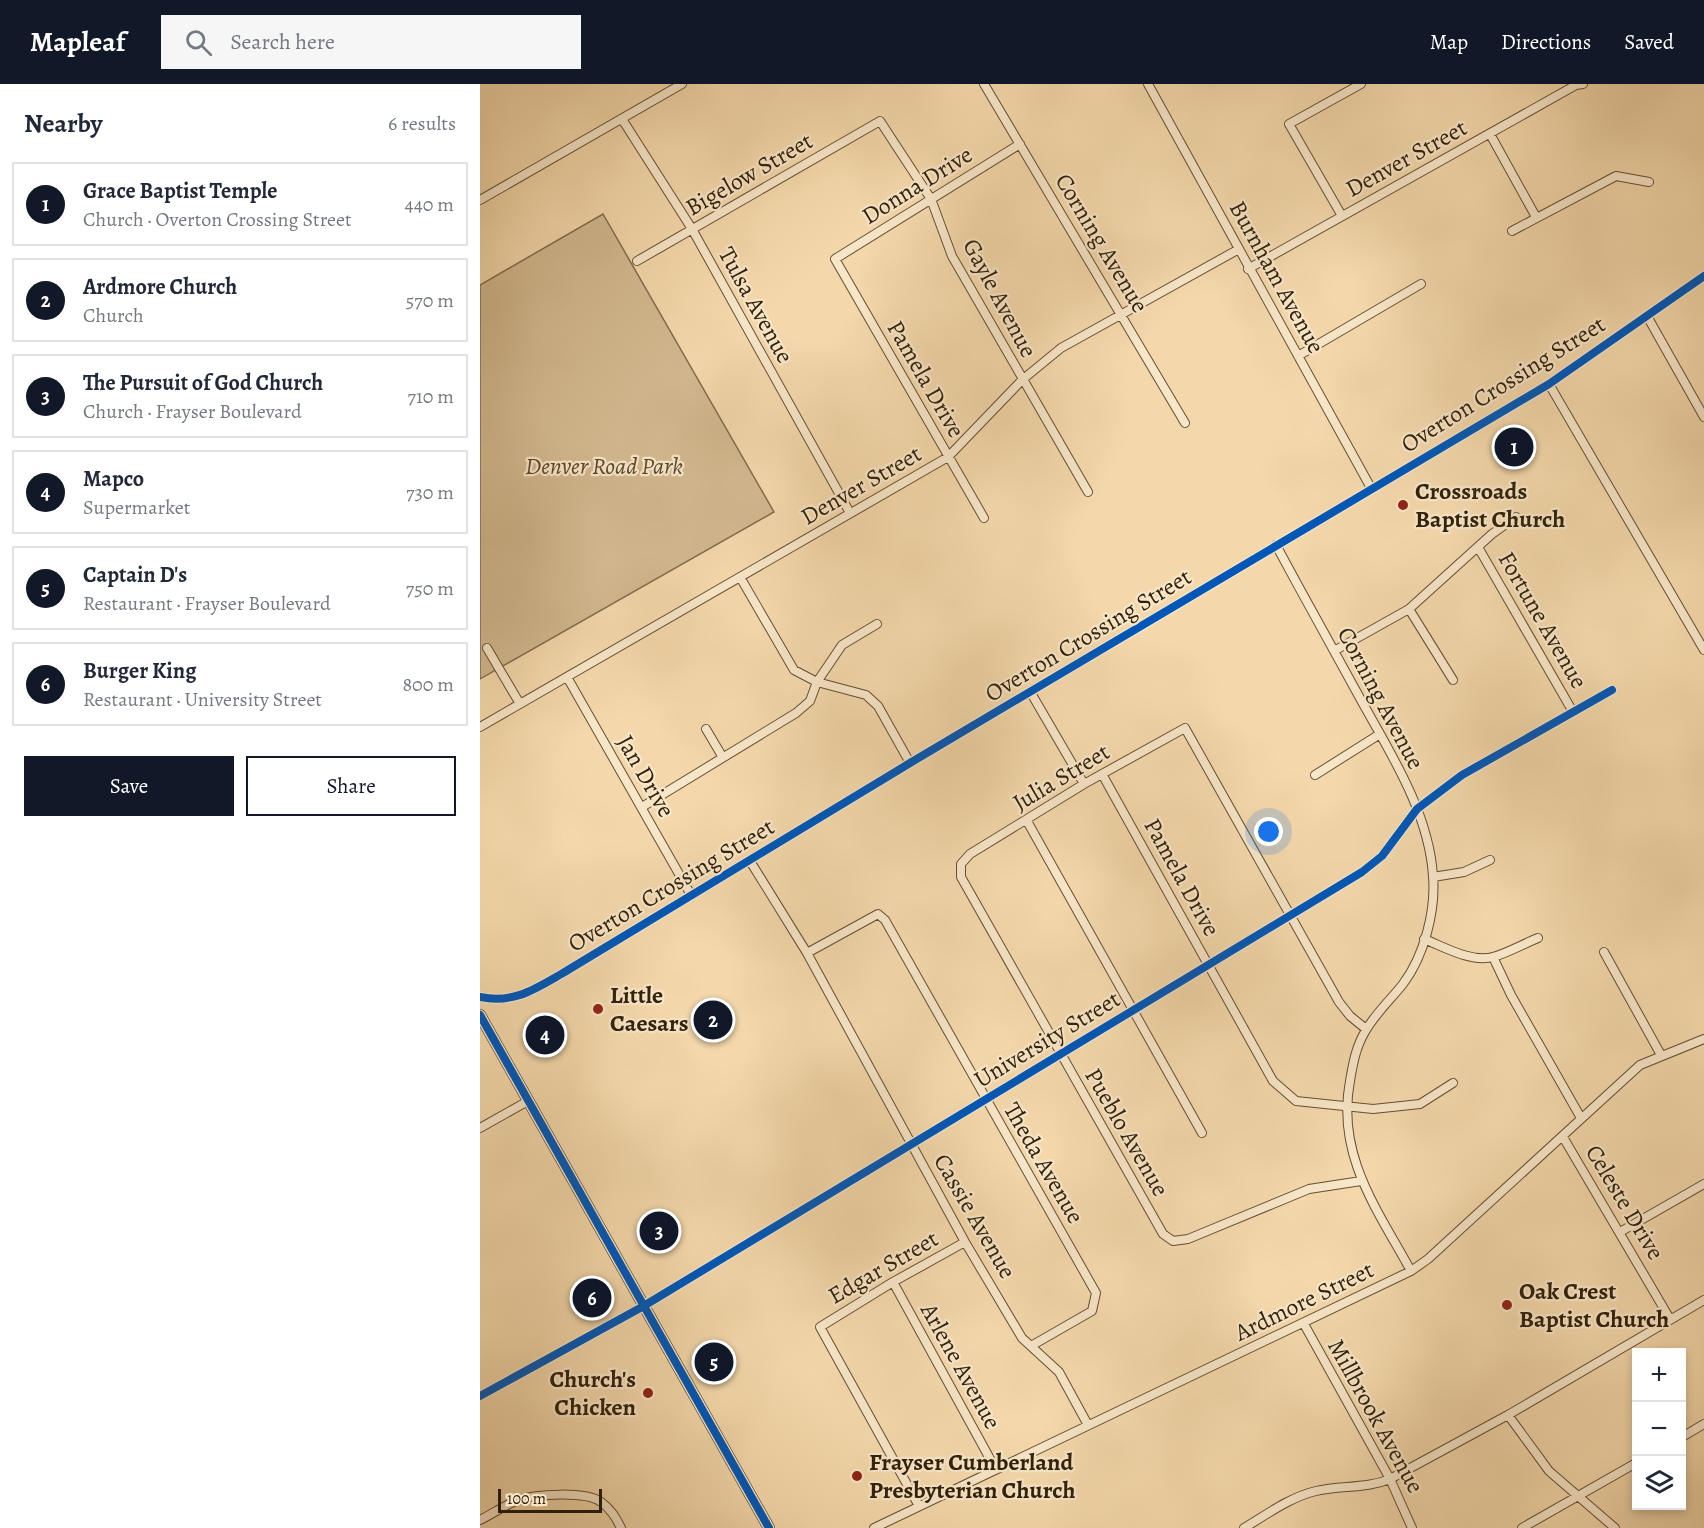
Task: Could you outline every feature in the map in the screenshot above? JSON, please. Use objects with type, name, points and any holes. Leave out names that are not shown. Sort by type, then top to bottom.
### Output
[{"type":"main road","points":[[480,1016],[769,1528]]},
{"type":"street","points":[[480,200],[682,84]]},
{"type":"street","name":"Corning Avenue","points":[[984,84],[1123,314],[1185,423]]},
{"type":"street","name":"Burnham Avenue","points":[[1149,84],[1248,269],[1371,488]]},
{"type":"street","points":[[1342,216],[1289,124],[1361,84]]},
{"type":"street","name":"Denver Street","points":[[1248,269],[1576,85],[1584,84]]},
{"type":"street","name":"Tulsa Avenue","points":[[622,119],[692,229],[850,513]]},
{"type":"street","name":"Bigelow Street","points":[[637,261],[880,121]]},
{"type":"street","name":"Gayle Avenue","points":[[880,121],[931,199],[952,256],[1088,492]]},
{"type":"street","points":[[1490,134],[1536,217]]},
{"type":"street","name":"Donna Drive","points":[[835,259],[1020,144]]},
{"type":"street","points":[[1512,231],[1617,176],[1649,182]]},
{"type":"street","name":"Denver Street","points":[[480,726],[948,457],[1022,380],[1061,348],[1239,249]]},
{"type":"street","name":"Pamela Drive","points":[[835,259],[984,518]]},
{"type":"street","name":"Overton Crossing Street","points":[[480,997],[495,1000],[521,997],[1371,488],[1549,384],[1704,276]]},
{"type":"street","points":[[1298,356],[1421,284]]},
{"type":"street","points":[[1647,316],[1704,417]]},
{"type":"street","points":[[1549,384],[1704,650]]},
{"type":"street","points":[[1334,651],[1409,609],[1478,547],[1516,517]]},
{"type":"street","name":"Corning Avenue","points":[[1276,545],[1380,734],[1417,809],[1429,845],[1433,876],[1432,907],[1424,939],[1405,981],[1366,1029],[1355,1054],[1345,1106],[1346,1132],[1361,1181],[1411,1271]]},
{"type":"street","name":"Fortune Avenue","points":[[1478,547],[1573,712]]},
{"type":"street","points":[[740,577],[794,670],[817,682],[866,695],[878,706],[910,763]]},
{"type":"street","points":[[1409,609],[1453,680]]},
{"type":"street","points":[[642,807],[722,756],[796,714],[810,701],[817,682],[842,645],[877,624]]},
{"type":"street","points":[[488,648],[520,704]]},
{"type":"street","name":"Jan Drive","points":[[567,677],[692,895]]},
{"type":"street","name":"University Street","points":[[480,1396],[642,1306],[1362,872],[1382,856],[1417,809],[1462,775],[1612,690]]},
{"type":"street","points":[[1031,693],[1084,784]]},
{"type":"street","name":"Julia Street","points":[[961,864],[970,854],[1084,784],[1185,728],[1290,915]]},
{"type":"street","points":[[706,729],[722,756]]},
{"type":"street","points":[[1315,775],[1380,734]]},
{"type":"street","name":"Pamela Drive","points":[[1102,774],[1273,1081],[1296,1101],[1372,1109],[1420,1104],[1453,1083]]},
{"type":"street","points":[[1027,821],[1202,1133]]},
{"type":"street","points":[[1433,876],[1464,872],[1490,860]]},
{"type":"street","name":"Cassie Avenue","points":[[750,861],[807,953],[965,1242],[1022,1338],[1059,1372],[1088,1425]]},
{"type":"street","name":"Pueblo Avenue","points":[[961,864],[961,877],[1163,1234],[1173,1241],[1188,1239],[1309,1190],[1361,1181]]},
{"type":"street","name":"Theda Avenue","points":[[807,953],[878,914],[885,920],[1096,1293],[1092,1311],[1031,1346]]},
{"type":"street","points":[[1290,915],[1339,1002],[1350,1017],[1366,1029]]},
{"type":"street","points":[[1424,939],[1464,954],[1493,957],[1538,938]]},
{"type":"street","points":[[1605,952],[1661,1055]]},
{"type":"street","name":"Celeste Drive","points":[[1493,957],[1511,995],[1581,1118]]},
{"type":"street","name":"Ardmore Street","points":[[874,1528],[995,1468],[1411,1271],[1428,1259],[1640,1065],[1704,1039]]},
{"type":"street","points":[[480,1128],[528,1101]]},
{"type":"street","name":"Celeste Drive","points":[[1563,1137],[1670,1319]]},
{"type":"street","points":[[1620,1232],[1704,1184]]},
{"type":"street","name":"Edgar Street","points":[[919,1506],[820,1327],[893,1282],[965,1242]]},
{"type":"street","name":"Arlene Avenue","points":[[893,1282],[995,1468]]},
{"type":"street","points":[[1244,1528],[1293,1500],[1316,1491],[1372,1486],[1390,1479],[1508,1415],[1704,1300]]},
{"type":"street","name":"Millbrook Avenue","points":[[1304,1323],[1390,1479],[1412,1528]]},
{"type":"street","points":[[1508,1415],[1549,1471],[1615,1528]]},
{"type":"street","points":[[1686,1435],[1704,1424]]},
{"type":"street","points":[[1522,1528],[1632,1465]]},
{"type":"street","points":[[480,1520],[516,1501],[533,1496],[588,1496],[600,1501],[612,1512],[621,1528]]},
{"type":"green space","name":"Denver Road Park","points":[[603,214],[774,512],[480,679],[480,285]]},
{"type":"cycle path","points":[[480,997],[492,999],[514,997],[563,973],[910,763],[1549,384],[1704,276]]},
{"type":"cycle path","points":[[480,1396],[642,1307],[1362,872],[1382,856],[1417,809],[1462,775],[1612,690]]},
{"type":"cycle path","points":[[480,1015],[769,1528]]},
{"type":"place","name":"Grace Baptist Temple","points":[[1514,447]]},
{"type":"place","name":"Crossroads Baptist Church","points":[[1403,505]]},
{"type":"place","name":"Little Caesars","points":[[598,1009]]},
{"type":"place","name":"Ardmore Church","points":[[713,1020]]},
{"type":"place","name":"Mapco","points":[[545,1035]]},
{"type":"place","name":"The Pursuit of God Church","points":[[659,1231]]},
{"type":"place","name":"Burger King","points":[[592,1298]]},
{"type":"place","name":"Oak Crest Baptist Church","points":[[1507,1305]]},
{"type":"place","name":"Captain D's","points":[[714,1362]]},
{"type":"place","name":"Church's Chicken","points":[[648,1393]]},
{"type":"place","name":"Frayser Cumberland Presbyterian Church","points":[[857,1476]]}]
